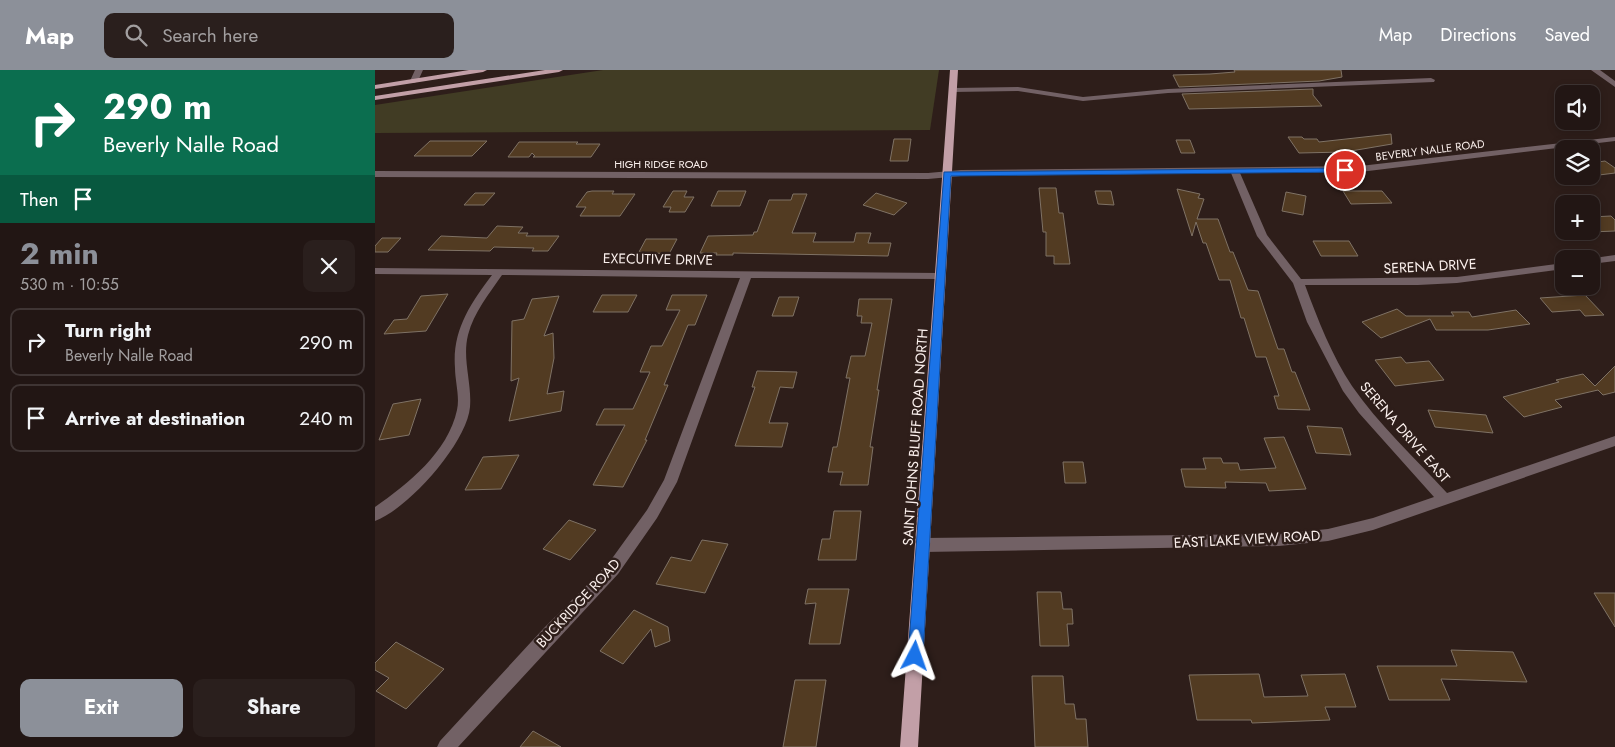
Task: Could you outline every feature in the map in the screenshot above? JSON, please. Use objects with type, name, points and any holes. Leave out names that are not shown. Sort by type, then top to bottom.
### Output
[{"type":"main road","points":[[375,87],[483,70]]},
{"type":"main road","points":[[375,98],[559,70]]},
{"type":"main road","name":"SAINT JOHNS BLUFF ROAD NORTH","points":[[909,747],[954,70]]},
{"type":"main road","points":[[409,93],[414,81]]},
{"type":"street","points":[[414,81],[419,70]]},
{"type":"street","points":[[1595,70],[1615,85]]},
{"type":"street","points":[[953,90],[1018,89],[1083,99],[1168,91],[1431,80]]},
{"type":"street","name":"BEVERLY NALLE ROAD","points":[[947,173],[1235,172],[1359,169],[1615,139]]},
{"type":"street","name":"SERENA DRIVE EAST","points":[[1235,172],[1262,236],[1298,282],[1313,322],[1347,388],[1363,410],[1445,500]]},
{"type":"street","name":"HIGH RIDGE ROAD","points":[[375,174],[927,176],[947,173]]},
{"type":"street","points":[[1600,260],[1615,258]]},
{"type":"street","name":"SERENA DRIVE","points":[[1298,282],[1447,281],[1555,267]]},
{"type":"street","name":"EXECUTIVE DRIVE","points":[[375,271],[940,276]]},
{"type":"street","points":[[375,515],[415,483],[436,461],[453,439],[464,408],[460,349],[462,334],[468,319],[500,271]]},
{"type":"street","name":"BUCKRIDGE ROAD","points":[[446,747],[613,569],[652,514],[670,482],[747,274]]},
{"type":"street","name":"EAST LAKE VIEW ROAD","points":[[923,545],[1279,540],[1328,535],[1373,524],[1615,441]]},
{"type":"shaded area","points":[[603,70],[939,70],[930,130],[375,133],[375,105]]},
{"type":"building","points":[[1234,70],[1341,70],[1342,77],[1319,81],[1179,87],[1173,75],[1235,72]]},
{"type":"building","points":[[1313,89],[1313,95],[1322,106],[1189,109],[1182,94]]},
{"type":"building","points":[[1391,134],[1392,144],[1345,152],[1299,153],[1288,137],[1317,139],[1319,142]]},
{"type":"building","points":[[894,139],[911,139],[908,161],[890,161]]},
{"type":"building","points":[[1176,140],[1190,140],[1195,153],[1181,153]]},
{"type":"building","points":[[430,141],[487,141],[472,156],[414,156]]},
{"type":"building","points":[[519,142],[600,144],[591,157],[533,157],[535,156],[532,153],[529,157],[508,157]]},
{"type":"building","points":[[1605,161],[1615,168],[1615,173],[1600,175],[1600,162]]},
{"type":"building","points":[[1039,188],[1056,188],[1059,213],[1063,213],[1070,264],[1054,264],[1054,256],[1046,256],[1046,232],[1043,232]]},
{"type":"building","points":[[1177,189],[1200,194],[1198,198],[1204,199],[1197,219],[1218,219],[1230,252],[1233,252],[1248,290],[1258,291],[1278,349],[1284,349],[1292,372],[1295,372],[1310,410],[1278,409],[1274,396],[1279,396],[1266,357],[1256,357],[1244,318],[1241,318],[1230,280],[1219,280],[1206,243],[1203,243],[1196,222],[1192,236]]},
{"type":"building","points":[[614,191],[612,194],[635,194],[620,216],[580,216],[586,207],[576,207],[587,192]]},
{"type":"building","points":[[673,191],[687,191],[684,197],[694,197],[685,212],[669,212],[671,207],[663,207]]},
{"type":"building","points":[[718,191],[746,191],[740,206],[711,206]]},
{"type":"building","points":[[1095,191],[1111,191],[1114,205],[1098,204]]},
{"type":"building","points":[[1343,191],[1382,191],[1392,203],[1351,204]]},
{"type":"building","points":[[1286,192],[1306,196],[1303,215],[1282,211]]},
{"type":"building","points":[[475,193],[495,193],[484,205],[464,205]]},
{"type":"building","points":[[876,193],[907,203],[894,215],[863,205]]},
{"type":"building","points":[[793,194],[807,194],[792,233],[816,233],[813,242],[854,242],[856,233],[871,233],[868,243],[891,243],[888,256],[733,253],[733,255],[716,255],[717,253],[700,253],[708,236],[753,235],[754,232],[757,232],[769,200],[791,200]]},
{"type":"building","points":[[1611,216],[1615,220],[1615,231],[1600,232],[1600,217]]},
{"type":"building","points":[[497,226],[523,227],[518,233],[528,233],[526,236],[559,236],[548,251],[532,251],[534,248],[494,247],[490,251],[428,250],[441,236],[487,238]]},
{"type":"building","points":[[382,238],[401,238],[388,252],[375,252],[375,246]]},
{"type":"building","points":[[646,239],[677,239],[669,254],[639,252]]},
{"type":"building","points":[[1313,241],[1349,241],[1358,256],[1321,256]]},
{"type":"building","points":[[448,294],[426,331],[384,334],[394,320],[407,319],[421,296]]},
{"type":"building","points":[[602,295],[637,295],[628,312],[593,312]]},
{"type":"building","points":[[672,295],[707,295],[695,325],[688,325],[664,385],[668,385],[645,440],[647,440],[623,487],[593,485],[625,425],[596,425],[604,409],[633,409],[650,372],[640,372],[651,346],[662,346],[680,310],[666,310]]},
{"type":"building","points":[[1585,295],[1604,315],[1585,316],[1580,310],[1552,312],[1540,298]]},
{"type":"building","points":[[559,296],[544,336],[553,333],[554,358],[547,394],[564,391],[561,411],[509,421],[519,378],[511,381],[512,321],[524,319],[532,299]]},
{"type":"building","points":[[779,297],[799,297],[793,316],[772,316]]},
{"type":"building","points":[[859,299],[892,299],[877,390],[879,390],[870,447],[873,447],[868,485],[840,485],[843,472],[828,472],[833,447],[837,447],[850,378],[846,378],[851,356],[865,356],[872,323],[861,323],[862,316],[857,316]]},
{"type":"building","points":[[1397,309],[1406,316],[1454,316],[1451,312],[1469,312],[1472,317],[1516,310],[1530,324],[1488,330],[1436,330],[1430,319],[1381,338],[1362,322]]},
{"type":"building","points":[[1401,357],[1406,363],[1429,361],[1444,380],[1395,386],[1375,360]]},
{"type":"building","points":[[1615,366],[1615,392],[1603,395],[1598,390],[1555,400],[1562,407],[1524,417],[1503,397],[1559,382],[1556,380],[1583,374],[1595,386]]},
{"type":"building","points":[[757,371],[797,372],[793,388],[780,387],[769,423],[788,423],[782,447],[735,446],[755,387],[752,387]]},
{"type":"building","points":[[421,399],[409,435],[379,440],[393,404]]},
{"type":"building","points":[[1428,410],[1486,415],[1493,433],[1435,427]]},
{"type":"building","points":[[1307,426],[1342,428],[1351,455],[1316,453]]},
{"type":"building","points":[[1284,437],[1306,489],[1269,491],[1266,483],[1225,482],[1226,488],[1185,487],[1181,469],[1206,469],[1203,458],[1221,458],[1223,463],[1238,463],[1240,470],[1276,468],[1264,438]]},
{"type":"building","points":[[519,455],[501,489],[465,490],[483,457]]},
{"type":"building","points":[[1063,462],[1083,462],[1086,483],[1065,483]]},
{"type":"building","points":[[834,511],[861,511],[856,560],[818,560],[822,539],[830,539]]},
{"type":"building","points":[[569,520],[596,530],[570,560],[543,549]]},
{"type":"building","points":[[702,540],[728,544],[705,593],[656,584],[671,557],[691,561]]},
{"type":"building","points":[[808,589],[849,589],[840,644],[809,644],[816,603],[805,604]]},
{"type":"building","points":[[1037,592],[1061,592],[1063,609],[1072,609],[1073,624],[1067,624],[1069,646],[1040,646]]},
{"type":"building","points":[[1594,593],[1615,593],[1615,627]]},
{"type":"building","points":[[634,610],[668,627],[670,641],[655,647],[651,629],[623,664],[600,651]]},
{"type":"building","points":[[396,642],[444,669],[406,709],[376,691],[389,678],[375,670],[375,663]]},
{"type":"building","points":[[1451,650],[1513,652],[1527,682],[1441,679],[1450,700],[1389,700],[1377,666],[1457,666]]},
{"type":"building","points":[[1259,674],[1264,697],[1308,696],[1301,675],[1345,674],[1356,707],[1325,707],[1330,720],[1252,723],[1251,720],[1197,720],[1189,675]]},
{"type":"building","points":[[1032,676],[1063,676],[1065,704],[1074,704],[1076,719],[1086,719],[1088,747],[1035,747]]},
{"type":"building","points":[[795,680],[826,680],[816,747],[783,747]]},
{"type":"building","points":[[533,731],[561,747],[520,747]]},
{"type":"route","points":[[915,656],[947,173],[1345,170]]}]
